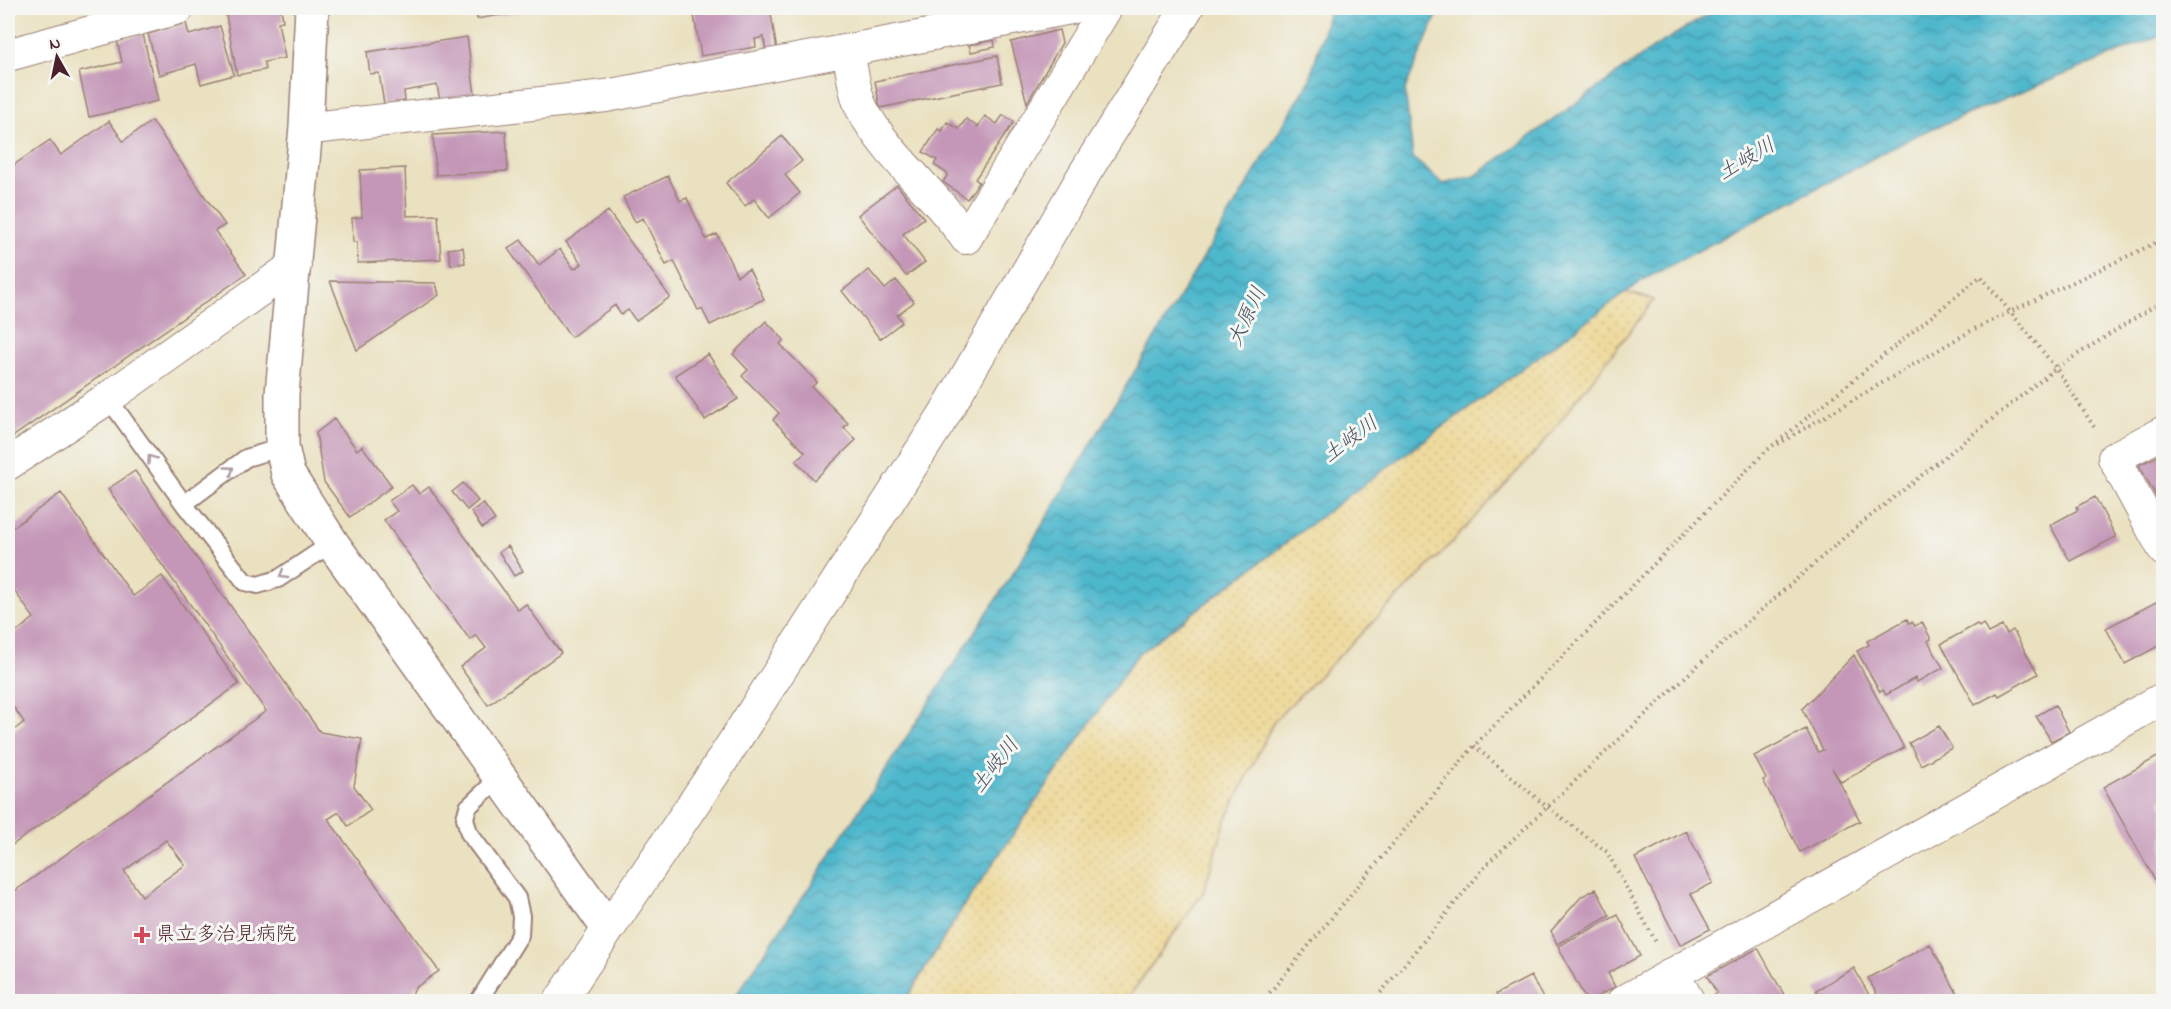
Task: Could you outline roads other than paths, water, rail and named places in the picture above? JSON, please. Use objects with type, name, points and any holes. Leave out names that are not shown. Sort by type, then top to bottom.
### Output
[{"type":"street","points":[[8,55],[178,8]]},
{"type":"street","points":[[312,8],[306,127],[282,394],[282,447],[288,474],[332,543],[608,928]]},
{"type":"street","points":[[306,127],[606,96],[1071,8]]},
{"type":"street","points":[[848,51],[861,107],[892,155],[950,215],[966,238],[1106,8]]},
{"type":"street","points":[[559,1002],[712,776],[944,414],[1182,8]]},
{"type":"street","points":[[8,464],[108,398],[295,265]]},
{"type":"street","points":[[2163,432],[2115,458],[2163,550]]},
{"type":"street","points":[[1623,1002],[2163,698]]},
{"type":"street","points":[[1673,974],[1689,1002]]},
{"type":"lane","points":[[108,398],[184,504],[244,582],[258,585],[278,579],[332,543]]},
{"type":"lane","points":[[184,504],[246,458],[282,447]]},
{"type":"lane","points":[[478,1002],[520,935],[521,916],[517,898],[469,833],[465,818],[468,807],[500,777]]},
{"type":"water","points":[[1330,8],[1440,8],[1405,89],[1413,158],[1443,184],[1475,176],[1653,48],[1719,8],[2163,8],[2164,34],[1919,134],[1643,280],[1340,502],[1137,655],[961,910],[905,1001],[732,1001],[810,886],[1017,567],[1309,82]]},
{"type":"place","name":"県立多治見病院","points":[[142,935]]},
{"type":"water label","name":"土岐川","points":[[1747,160]]},
{"type":"water label","name":"大原川","points":[[1248,317]]},
{"type":"water label","name":"土岐川","points":[[1351,440]]},
{"type":"water label","name":"土岐川","points":[[996,766]]}]
